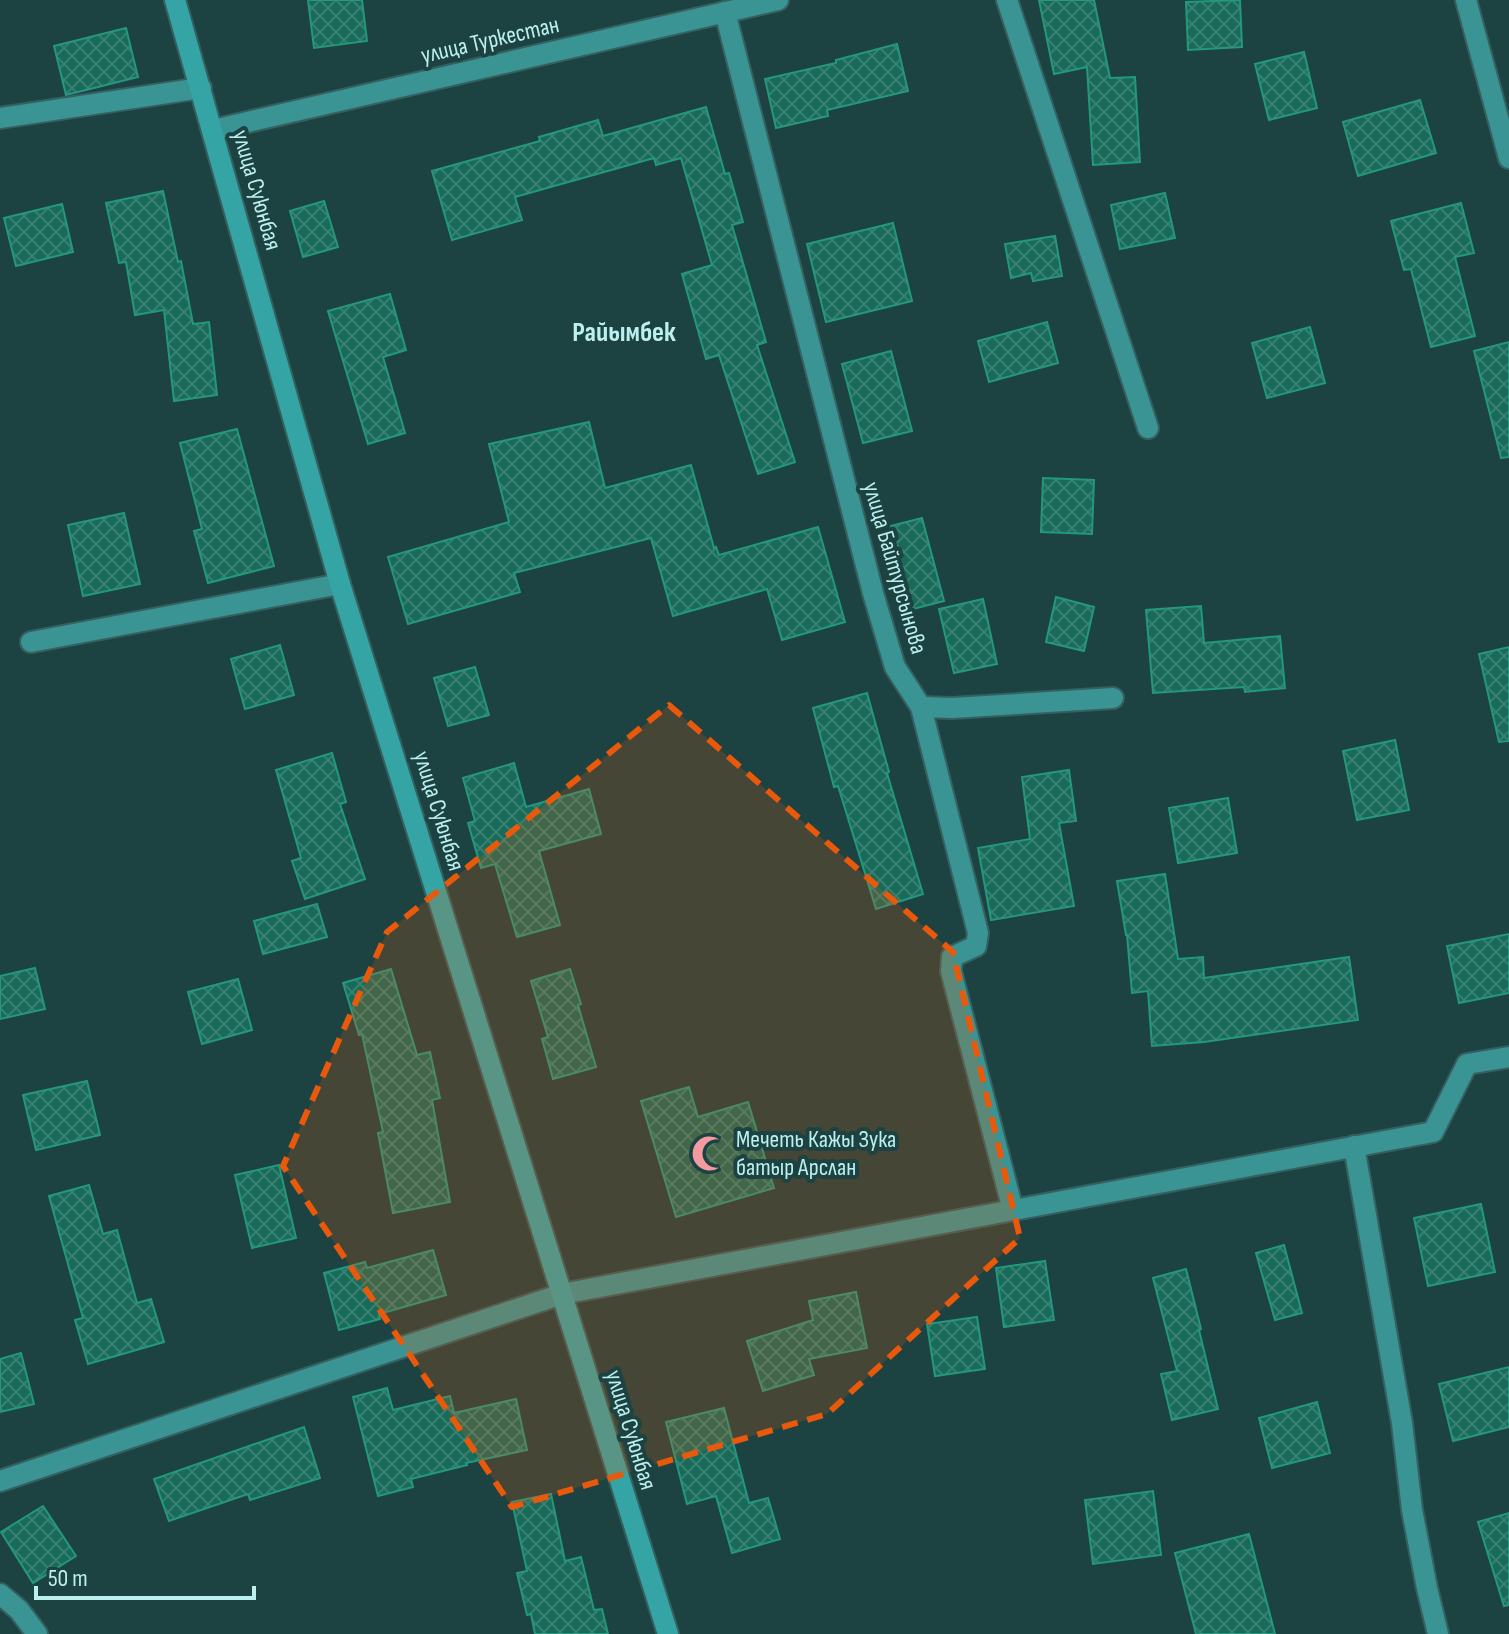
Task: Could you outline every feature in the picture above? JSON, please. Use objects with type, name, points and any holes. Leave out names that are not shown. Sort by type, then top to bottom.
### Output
[{"type":"main road","name":"улица Суюнбая","points":[[175,0],[340,584],[668,1634]]},
{"type":"street","name":"улица Туркестан","points":[[213,130],[778,0]]},
{"type":"street","points":[[1007,0],[1148,428]]},
{"type":"street","points":[[1466,0],[1509,158]]},
{"type":"street","name":"улица Байтурсынова","points":[[725,12],[873,593],[895,667],[921,707],[978,933],[976,946],[952,957],[951,971],[1013,1210]]},
{"type":"street","points":[[0,118],[201,88]]},
{"type":"street","points":[[31,642],[340,584]]},
{"type":"street","points":[[921,707],[952,708],[1113,698]]},
{"type":"street","points":[[0,1481],[562,1294],[1433,1132],[1467,1064],[1509,1057]]},
{"type":"street","points":[[1354,1146],[1402,1423],[1412,1510],[1438,1634]]},
{"type":"street","points":[[0,1594],[19,1610],[37,1634]]},
{"type":"highlighted area","points":[[669,705],[953,952],[1020,1238],[827,1414],[512,1507],[283,1166],[387,932]]},
{"type":"building","points":[[308,0],[362,0],[367,41],[314,48]]},
{"type":"building","points":[[1039,0],[1094,0],[1110,78],[1135,77],[1140,162],[1093,165],[1087,67],[1054,74]]},
{"type":"building","points":[[1240,0],[1242,47],[1188,50],[1186,2]]},
{"type":"building","points":[[126,28],[138,77],[66,95],[54,46]]},
{"type":"building","points":[[897,44],[908,91],[827,110],[828,116],[776,128],[765,79],[836,63],[836,60]]},
{"type":"building","points":[[1304,52],[1317,108],[1269,120],[1255,64]]},
{"type":"building","points":[[1420,100],[1436,153],[1358,176],[1343,122]]},
{"type":"building","points":[[706,107],[725,174],[729,173],[743,222],[732,225],[766,342],[757,345],[795,462],[758,474],[719,355],[706,359],[682,274],[712,265],[681,158],[656,165],[654,158],[515,197],[522,220],[452,240],[432,171],[540,141],[539,137],[598,120],[603,136]]},
{"type":"building","points":[[163,191],[193,324],[209,322],[217,395],[174,401],[164,310],[135,315],[126,262],[119,263],[106,203]]},
{"type":"building","points":[[1165,193],[1175,238],[1120,249],[1111,205]]},
{"type":"building","points":[[324,201],[338,247],[303,257],[290,211]]},
{"type":"building","points":[[1461,203],[1474,253],[1455,257],[1475,336],[1431,347],[1411,269],[1404,270],[1391,221]]},
{"type":"building","points":[[62,204],[73,252],[16,266],[4,218]]},
{"type":"building","points":[[893,223],[912,301],[826,322],[807,244]]},
{"type":"building","points":[[1055,236],[1062,276],[1033,281],[1031,273],[1011,278],[1005,244]]},
{"type":"building","points":[[390,294],[406,350],[383,357],[405,433],[368,444],[328,311]]},
{"type":"building","points":[[1047,322],[1058,363],[989,382],[978,341]]},
{"type":"building","points":[[1310,327],[1325,383],[1267,398],[1252,343]]},
{"type":"building","points":[[1509,342],[1509,457],[1501,458],[1474,351]]},
{"type":"building","points":[[891,351],[912,431],[863,443],[842,364]]},
{"type":"building","points":[[589,422],[605,488],[691,465],[714,548],[719,555],[818,527],[845,622],[782,640],[767,589],[673,616],[651,538],[514,573],[520,592],[408,624],[388,557],[509,522],[489,444]]},
{"type":"building","points":[[237,429],[274,566],[208,583],[194,531],[202,529],[180,443]]},
{"type":"building","points":[[1043,478],[1094,480],[1092,534],[1041,532]]},
{"type":"building","points":[[124,513],[140,584],[83,596],[68,525]]},
{"type":"building","points":[[922,518],[944,601],[905,611],[883,528]]},
{"type":"building","points":[[1056,597],[1094,607],[1084,651],[1046,642]]},
{"type":"building","points":[[983,599],[997,664],[954,673],[939,609]]},
{"type":"building","points":[[1201,606],[1204,643],[1280,636],[1285,688],[1245,692],[1244,687],[1153,693],[1146,610]]},
{"type":"building","points":[[280,645],[294,695],[245,709],[231,659]]},
{"type":"building","points":[[1509,647],[1509,741],[1499,742],[1479,654]]},
{"type":"building","points":[[475,667],[489,715],[448,726],[434,678]]},
{"type":"building","points":[[867,693],[923,894],[876,909],[838,786],[834,787],[813,708]]},
{"type":"building","points":[[1395,740],[1409,810],[1357,820],[1343,751]]},
{"type":"building","points":[[332,753],[346,802],[340,804],[365,879],[305,899],[292,861],[301,858],[276,770]]},
{"type":"building","points":[[514,763],[526,807],[589,789],[601,834],[539,851],[560,925],[517,937],[495,864],[481,868],[468,823],[475,821],[463,778]]},
{"type":"building","points":[[1069,770],[1076,821],[1059,823],[1074,906],[991,920],[978,848],[1030,839],[1022,777]]},
{"type":"building","points":[[1228,798],[1237,853],[1178,863],[1169,808]]},
{"type":"building","points":[[1165,874],[1178,959],[1203,957],[1204,978],[1349,957],[1358,1020],[1204,1042],[1152,1046],[1148,991],[1132,993],[1127,935],[1117,881]]},
{"type":"building","points":[[317,904],[327,937],[263,954],[254,921]]},
{"type":"building","points":[[1509,934],[1509,993],[1459,1003],[1447,946]]},
{"type":"building","points":[[35,968],[45,1009],[0,1019],[0,976]]},
{"type":"building","points":[[391,969],[417,1055],[430,1052],[440,1098],[432,1100],[450,1202],[393,1213],[378,1133],[383,1132],[362,1034],[359,1035],[343,983]]},
{"type":"building","points":[[570,969],[596,1067],[553,1079],[542,1039],[548,1037],[531,981]]},
{"type":"building","points":[[238,979],[252,1030],[202,1044],[188,992]]},
{"type":"building","points":[[87,1081],[100,1135],[36,1150],[23,1095]]},
{"type":"building","name":"Мечеть Кажы Зука батыр Арслан","points":[[689,1087],[698,1117],[748,1102],[774,1188],[676,1217],[641,1101]]},
{"type":"building","points":[[279,1165],[296,1238],[252,1248],[235,1175]]},
{"type":"building","points":[[89,1185],[103,1234],[117,1230],[137,1303],[151,1299],[164,1342],[88,1364],[75,1320],[83,1318],[49,1196]]},
{"type":"building","points":[[1481,1204],[1495,1272],[1428,1286],[1414,1218]]},
{"type":"building","points":[[1284,1245],[1302,1313],[1275,1320],[1256,1253]]},
{"type":"building","points":[[433,1250],[446,1295],[379,1314],[380,1319],[339,1330],[324,1273],[365,1262],[367,1268]]},
{"type":"building","points":[[1045,1261],[1054,1320],[1004,1327],[996,1268]]},
{"type":"building","points":[[1186,1269],[1218,1409],[1172,1420],[1161,1374],[1177,1371],[1153,1278]]},
{"type":"building","points":[[856,1292],[867,1348],[809,1359],[814,1375],[763,1391],[747,1341],[813,1320],[809,1301]]},
{"type":"building","points":[[977,1317],[985,1369],[935,1376],[927,1324]]},
{"type":"building","points":[[21,1353],[34,1404],[0,1412],[0,1359]]},
{"type":"building","points":[[1509,1367],[1509,1427],[1453,1441],[1439,1384]]},
{"type":"building","points":[[387,1388],[393,1410],[450,1396],[454,1413],[516,1399],[527,1450],[411,1479],[413,1487],[378,1496],[353,1397]]},
{"type":"building","points":[[1317,1402],[1330,1453],[1272,1468],[1259,1418]]},
{"type":"building","points":[[724,1408],[749,1503],[768,1498],[780,1539],[732,1553],[716,1496],[687,1504],[666,1422]]},
{"type":"building","points":[[304,1427],[320,1478],[250,1500],[248,1494],[169,1521],[154,1479]]},
{"type":"building","points":[[1153,1491],[1161,1555],[1093,1564],[1085,1500]]},
{"type":"building","points":[[551,1494],[565,1561],[581,1557],[594,1610],[602,1609],[608,1634],[535,1634],[531,1614],[527,1615],[517,1573],[527,1571],[512,1502]]},
{"type":"building","points":[[43,1506],[76,1556],[33,1583],[1,1532]]},
{"type":"building","points":[[1509,1513],[1509,1605],[1504,1606],[1478,1522]]},
{"type":"building","points":[[1249,1534],[1275,1634],[1196,1634],[1175,1553]]},
{"type":"place","name":"Мечеть Кажы Зука батыр Арслан","points":[[710,1153]]},
{"type":"district","name":"Райымбек","points":[[624,332]]}]
